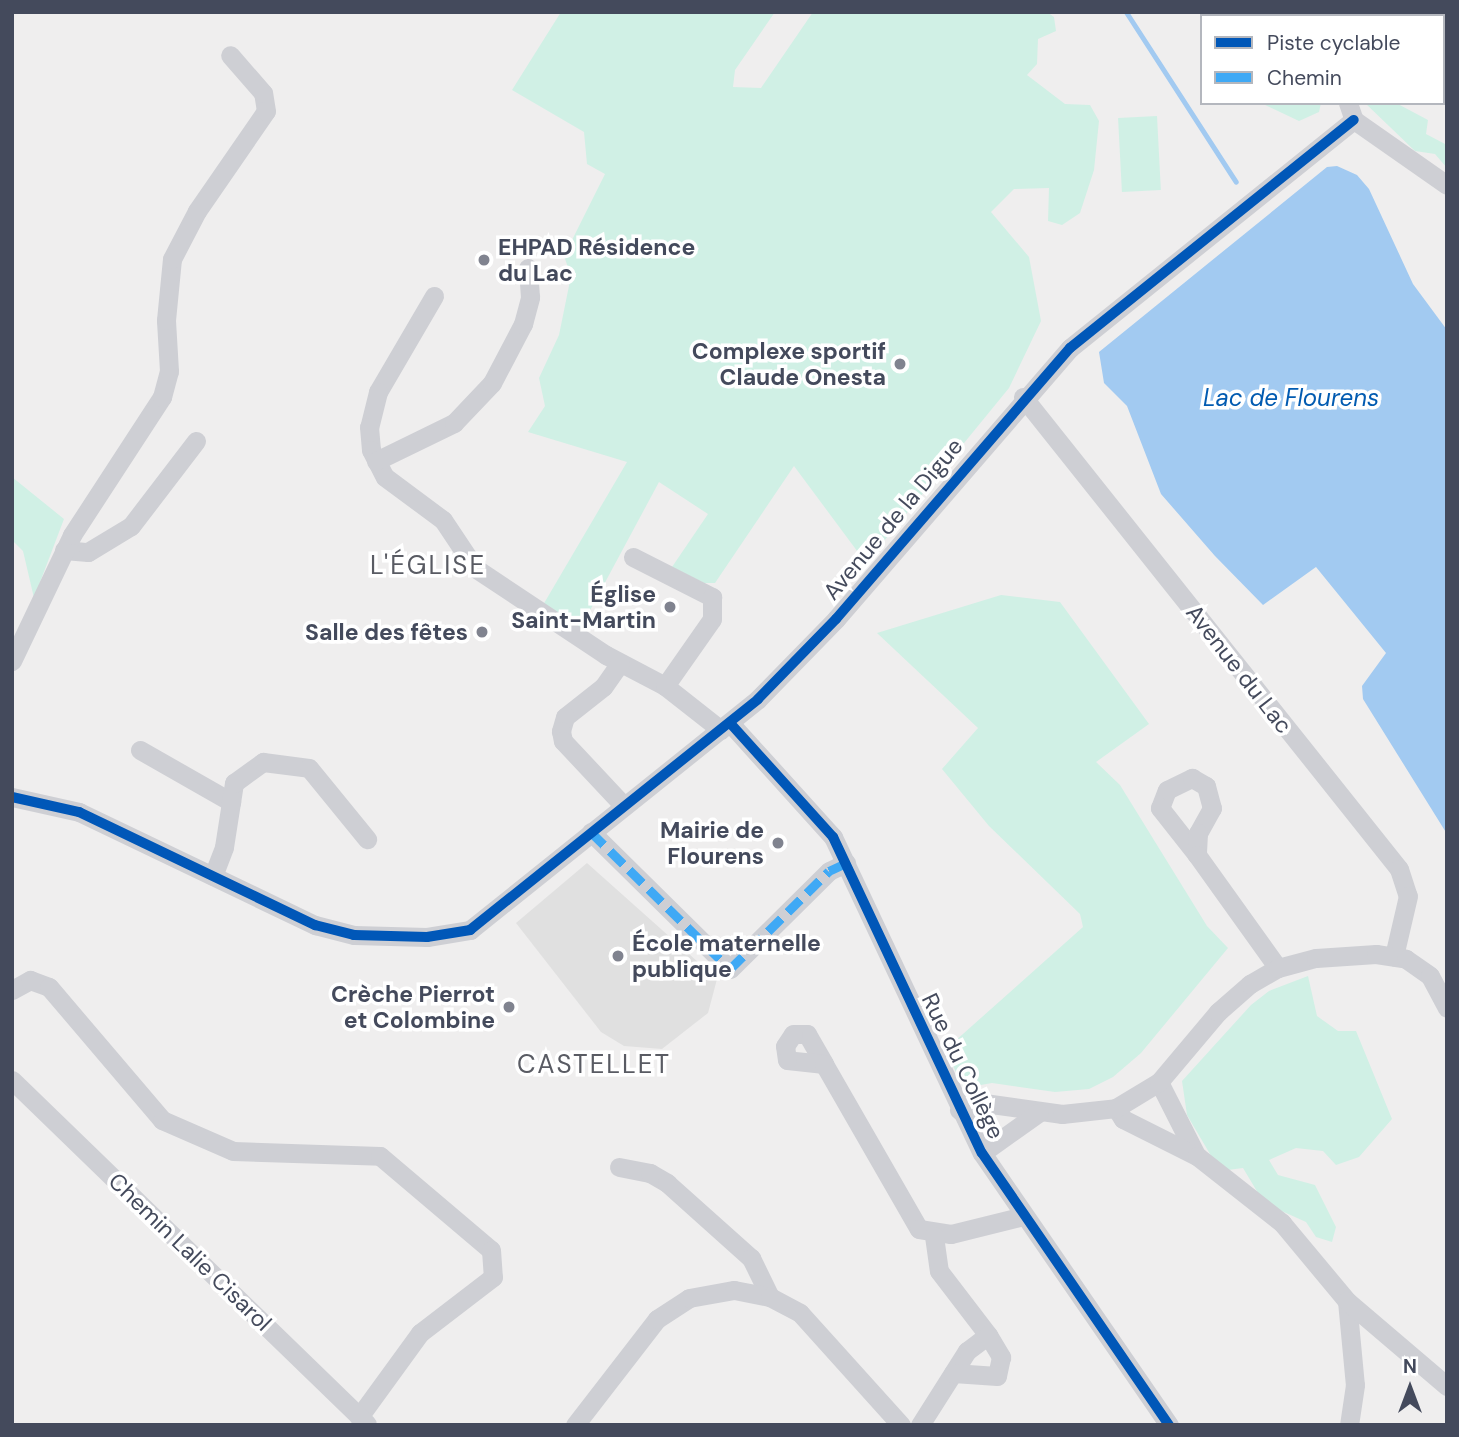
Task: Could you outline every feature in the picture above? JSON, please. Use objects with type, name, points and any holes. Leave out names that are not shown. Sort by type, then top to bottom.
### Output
[{"type":"street","points":[[12,661],[64,550],[162,397],[169,371],[166,320],[172,259],[197,211],[266,111],[263,93],[230,55]]},
{"type":"street","name":"Avenue de la Digue","points":[[213,876],[333,930],[455,936],[470,930],[725,727],[836,620],[1023,397],[1070,348],[1347,118],[1447,185]]},
{"type":"street","points":[[434,296],[379,391],[369,427],[376,461],[454,423],[492,383],[523,324],[530,297],[528,268]]},
{"type":"street","name":"Avenue du Lac","points":[[1023,397],[1399,869],[1408,896],[1394,956]]},
{"type":"street","points":[[64,550],[88,552],[131,526],[196,442]]},
{"type":"street","name":"Rue du Collège","points":[[376,461],[400,490],[443,520],[465,560],[620,663],[665,685],[725,727],[821,820],[846,863],[958,1110],[982,1153],[1168,1425]]},
{"type":"street","points":[[633,557],[712,597],[712,620],[665,685]]},
{"type":"street","points":[[620,663],[603,687],[565,717],[561,731],[563,741],[624,806]]},
{"type":"street","points":[[570,722],[570,741],[610,783]]},
{"type":"street","points":[[140,750],[231,802]]},
{"type":"street","points":[[12,797],[79,811],[213,876],[234,783],[252,766],[279,761],[303,765],[367,839]]},
{"type":"street","points":[[591,832],[730,969],[829,871],[846,863]]},
{"type":"street","points":[[1197,855],[1278,968]]},
{"type":"street","points":[[958,1110],[984,1103],[1038,1113],[1116,1108],[1159,1082],[1218,1012],[1278,968],[1316,958],[1394,956],[1430,976],[1447,1008]]},
{"type":"street","points":[[12,990],[30,980],[49,987],[162,1120],[233,1151],[380,1156],[491,1250],[493,1277],[420,1333],[364,1421]]},
{"type":"street","points":[[824,1064],[912,1220],[934,1236],[939,1271],[988,1335],[1001,1357],[997,1376],[953,1373]]},
{"type":"street","name":"Chemin Lalie Cisarol","points":[[12,1080],[364,1421]]},
{"type":"street","points":[[1159,1082],[1196,1156]]},
{"type":"street","points":[[1116,1108],[1123,1119],[1196,1156],[1290,1231],[1347,1301],[1447,1386]]},
{"type":"street","points":[[982,1153],[1038,1113]]},
{"type":"street","points":[[619,1167],[650,1173],[667,1183],[751,1258],[770,1297]]},
{"type":"street","points":[[934,1236],[1024,1216]]},
{"type":"street","points":[[575,1425],[645,1332],[672,1308],[719,1291],[770,1297],[812,1325],[895,1423]]},
{"type":"street","points":[[1347,1301],[1355,1385],[1349,1425]]},
{"type":"street","points":[[920,1425],[967,1351],[988,1335]]},
{"type":"shaded area","name":"École maternelle publique","points":[[587,863],[717,979],[708,1013],[662,1049],[624,1046],[601,1032],[516,923]]},
{"type":"green space","points":[[561,12],[775,12],[735,70],[733,87],[761,88],[813,12],[1047,12],[1054,17],[1056,31],[1038,39],[1037,64],[1027,75],[1065,104],[1090,105],[1099,121],[1094,170],[1080,213],[1062,225],[1048,221],[1049,188],[1014,189],[991,212],[1029,257],[1041,321],[1009,388],[866,563],[794,466],[715,583],[704,583],[672,567],[708,514],[659,482],[580,629],[543,605],[627,462],[528,432],[545,406],[539,378],[559,335],[571,276],[564,256],[605,174],[587,164],[584,132],[512,90]]},
{"type":"green space","points":[[1265,105],[1321,105],[1319,112],[1299,121]]},
{"type":"green space","points":[[1367,105],[1400,105],[1428,120],[1426,134],[1447,145],[1447,168],[1435,154],[1415,151]]},
{"type":"green space","points":[[1157,116],[1161,190],[1122,192],[1118,118]]},
{"type":"green space","points":[[12,477],[64,519],[34,598],[23,551],[12,540]]},
{"type":"green space","points":[[1001,595],[1060,602],[1149,724],[1096,762],[1120,785],[1207,926],[1228,948],[1141,1053],[1113,1077],[1089,1089],[1055,1092],[992,1083],[964,1088],[945,1050],[1083,927],[1080,914],[989,826],[942,769],[978,728],[877,633]]},
{"type":"green space","points":[[1308,976],[1317,1016],[1338,1031],[1356,1031],[1392,1119],[1359,1157],[1336,1165],[1323,1151],[1296,1148],[1269,1160],[1278,1175],[1315,1185],[1336,1227],[1332,1242],[1316,1237],[1306,1222],[1264,1203],[1243,1168],[1220,1171],[1187,1115],[1182,1081],[1251,1005],[1269,991]]},
{"type":"water","name":"Lac de Flourens","points":[[1337,166],[1357,175],[1369,189],[1413,284],[1447,330],[1447,834],[1363,699],[1362,686],[1386,653],[1316,567],[1263,605],[1215,556],[1161,494],[1127,406],[1104,383],[1099,352],[1327,167]]},
{"type":"waterway","points":[[1126,12],[1236,182]]},
{"type":"marked path","points":[[591,832],[730,969],[829,871],[846,863]]},
{"type":"cycle path","points":[[12,797],[79,812],[315,925],[354,935],[427,937],[470,930],[758,699],[836,619],[1070,348],[1354,120]]},
{"type":"cycle path","points":[[730,723],[833,837],[982,1153],[1169,1425]]},
{"type":"place","name":"EHPAD Résidence du Lac","points":[[484,260]]},
{"type":"place","name":"Complexe sportif Claude Onesta","points":[[900,364]]},
{"type":"place","name":"Église Saint-Martin","points":[[670,607]]},
{"type":"place","name":"Salle des fêtes","points":[[482,632]]},
{"type":"place","name":"Mairie de Flourens","points":[[778,843]]},
{"type":"place","name":"École maternelle publique","points":[[618,956]]},
{"type":"place","name":"Crèche Pierrot et Colombine","points":[[509,1007]]},
{"type":"district","name":"L'ÉGLISE","points":[[428,566]]},
{"type":"district","name":"CASTELLET","points":[[594,1065]]}]
